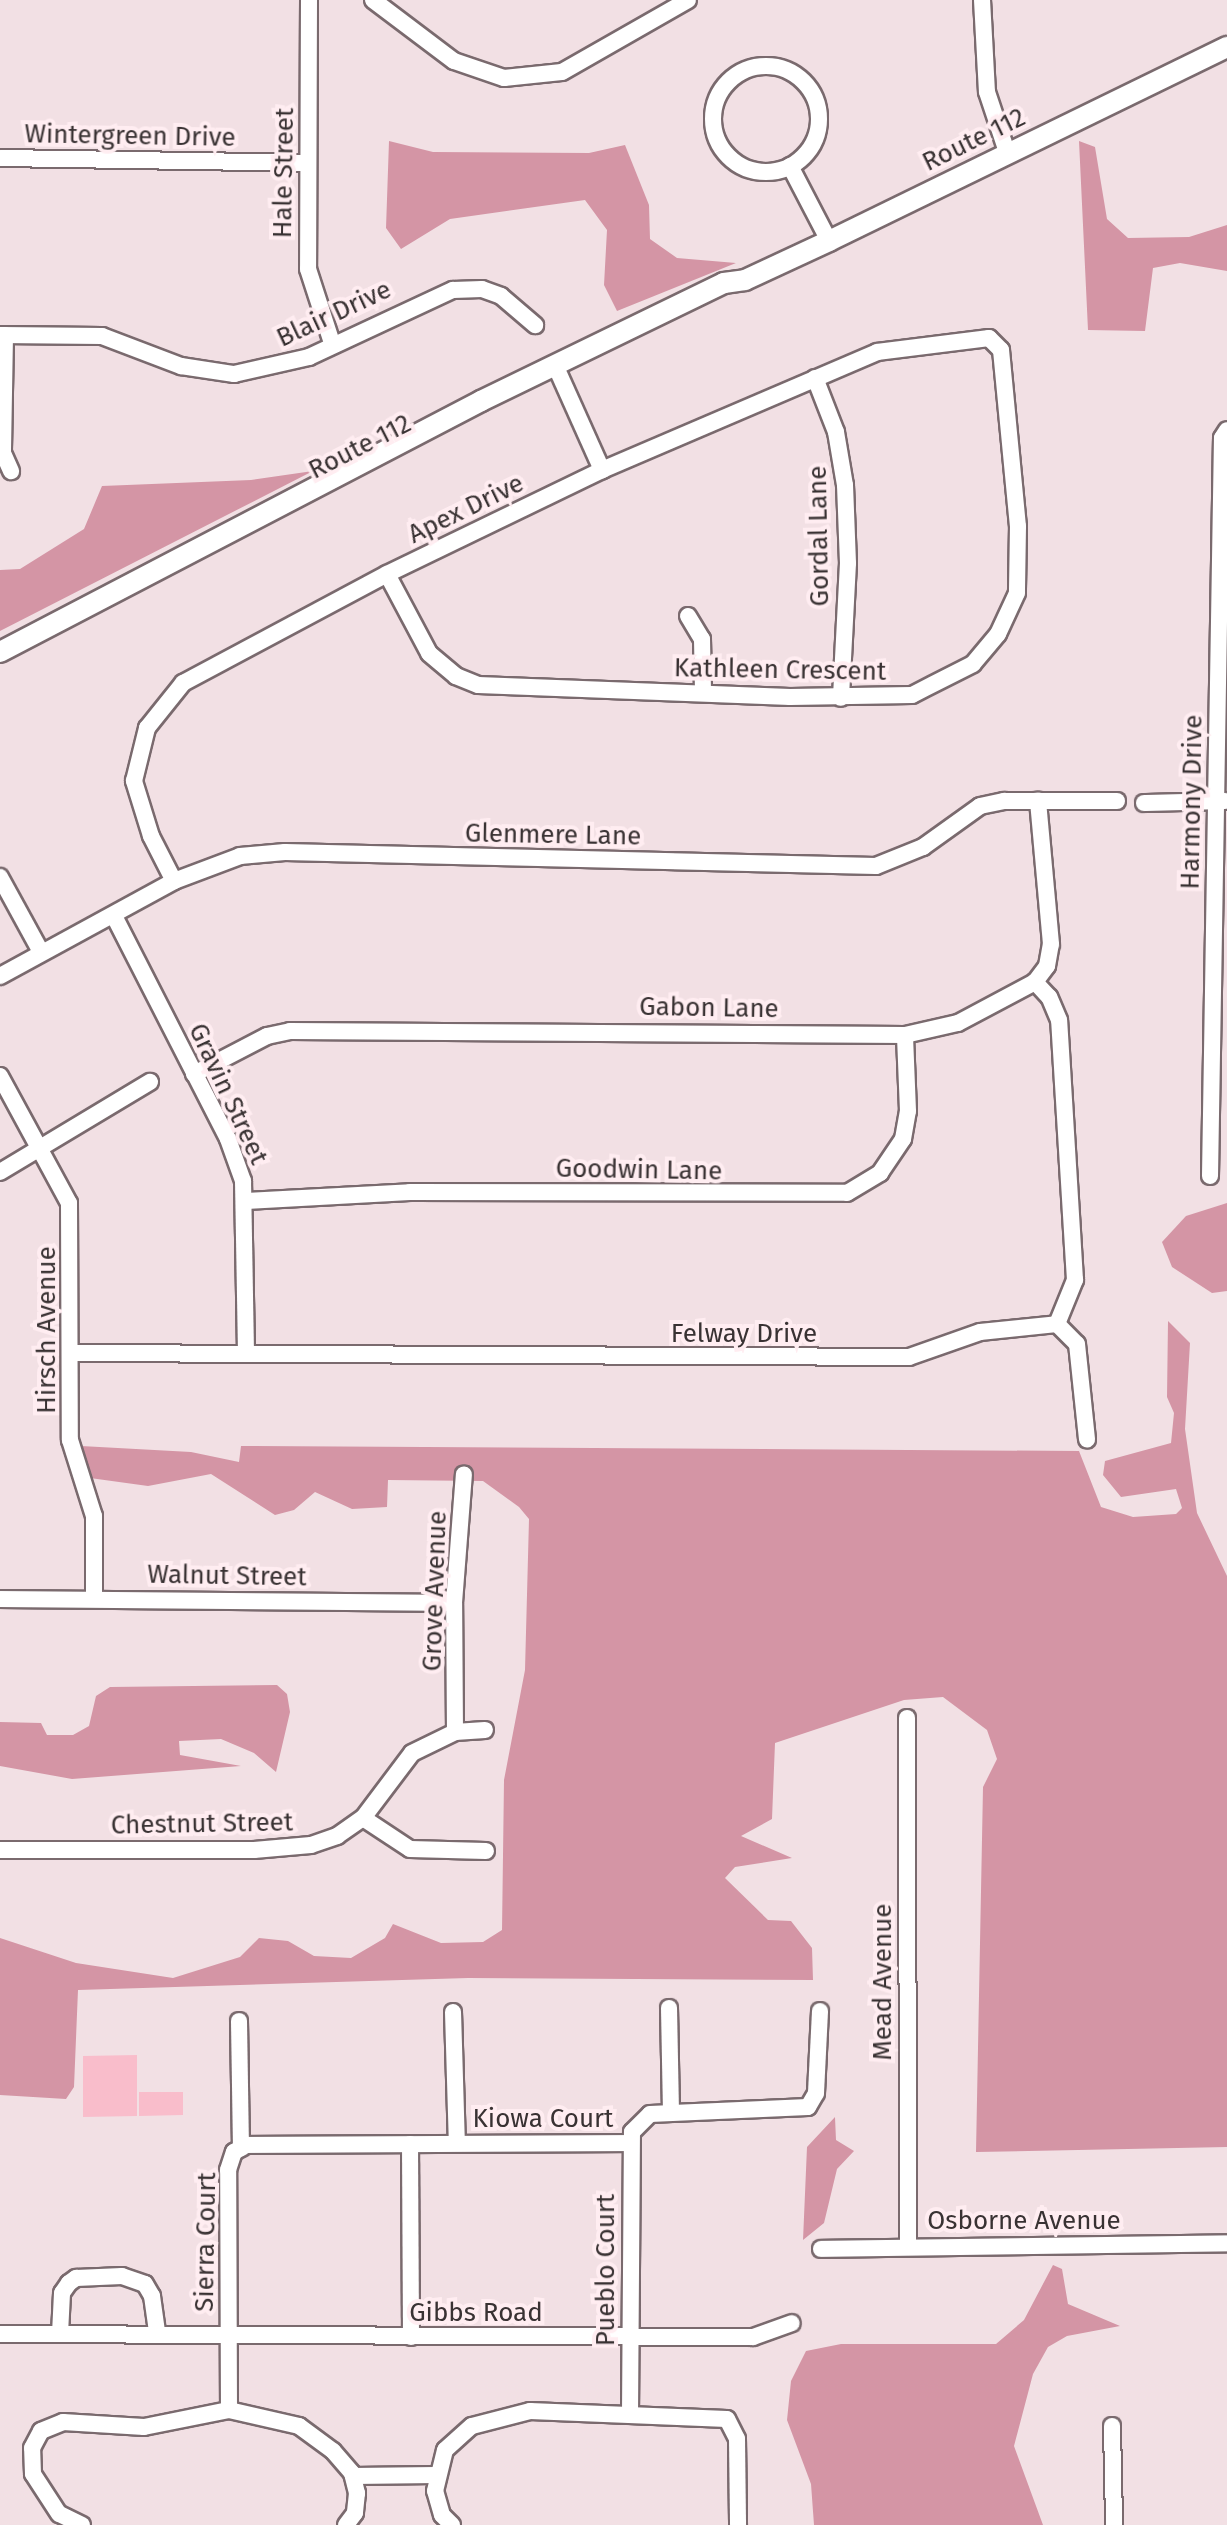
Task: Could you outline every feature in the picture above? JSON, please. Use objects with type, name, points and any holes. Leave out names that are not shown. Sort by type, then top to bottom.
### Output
[{"type":"main road","name":"Route 112","points":[[0,666],[724,283],[745,280],[829,241],[1227,47]]},
{"type":"main road","name":"Route 112","points":[[0,652],[352,466],[559,372]]},
{"type":"street","name":"Hale Street","points":[[309,0],[308,269],[311,292],[332,343]]},
{"type":"street","points":[[383,2],[454,61],[477,72],[519,78],[574,67],[688,0]]},
{"type":"street","points":[[982,0],[987,92],[1007,152]]},
{"type":"street","points":[[764,66],[784,69],[814,95],[819,115],[816,136],[806,154],[790,166],[768,172],[746,167],[719,142],[714,120],[718,98],[743,71],[764,66]]},
{"type":"street","name":"Wintergreen Drive","points":[[0,158],[308,163]]},
{"type":"street","points":[[790,166],[829,241]]},
{"type":"street","name":"Blair Drive","points":[[2,335],[102,336],[181,366],[234,374],[279,367],[432,296],[468,287],[501,296],[535,325]]},
{"type":"street","points":[[2,335],[3,453],[11,471]]},
{"type":"street","name":"Apex Drive","points":[[174,881],[151,836],[134,781],[139,745],[155,712],[183,683],[387,574],[602,470],[815,378],[898,346],[989,338]]},
{"type":"street","name":"Kathleen Crescent","points":[[387,574],[429,653],[456,676],[478,685],[841,698],[912,695],[961,673],[984,652],[1010,613],[1019,578],[1018,526],[1004,365],[1001,350],[989,338]]},
{"type":"street","points":[[559,372],[602,470]]},
{"type":"street","name":"Gordal Lane","points":[[815,378],[836,432],[845,485],[848,563],[841,698]]},
{"type":"street","name":"Harmony Drive","points":[[1210,1176],[1219,1085],[1222,438],[1227,430]]},
{"type":"street","points":[[688,616],[702,639],[703,692]]},
{"type":"street","points":[[1038,801],[1051,956],[1035,982],[1049,997],[1059,1020],[1075,1280],[1057,1324],[1077,1344],[1087,1439]]},
{"type":"street","name":"Glenmere Lane","points":[[0,976],[174,881],[240,856],[285,852],[876,866],[923,847],[980,806],[1038,801],[1117,801]]},
{"type":"street","points":[[1144,803],[1222,801]]},
{"type":"street","points":[[0,877],[41,952]]},
{"type":"street","name":"Gravin Street","points":[[114,916],[228,1139],[246,1201],[246,1354]]},
{"type":"street","name":"Gabon Lane","points":[[194,1074],[267,1036],[290,1031],[905,1035],[958,1023],[1035,982]]},
{"type":"street","name":"Goodwin Lane","points":[[246,1201],[410,1192],[847,1193],[880,1173],[903,1139],[908,1111],[905,1035]]},
{"type":"street","name":"Hirsch Avenue","points":[[0,1076],[69,1203],[70,1440],[94,1516],[94,1598]]},
{"type":"street","points":[[0,1172],[40,1151],[150,1082]]},
{"type":"street","name":"Felway Drive","points":[[72,1353],[909,1357],[980,1332],[1057,1324]]},
{"type":"street","name":"Grove Avenue","points":[[455,1732],[454,1603],[464,1474]]},
{"type":"street","name":"Walnut Street","points":[[0,1599],[454,1603]]},
{"type":"street","name":"Mead Avenue","points":[[907,1718],[908,2246]]},
{"type":"street","name":"Chestnut Street","points":[[0,1850],[289,1849],[337,1836],[363,1818],[412,1753],[455,1732],[485,1730]]},
{"type":"street","points":[[363,1818],[410,1849],[486,1851]]},
{"type":"street","points":[[669,2008],[671,2112]]},
{"type":"street","points":[[632,2135],[650,2114],[808,2107],[816,2093],[820,2011]]},
{"type":"street","points":[[237,2150],[457,2143],[453,2012]]},
{"type":"street","name":"Sierra Court","points":[[229,2410],[228,2170],[237,2150],[239,2021]]},
{"type":"street","name":"Kiowa Court","points":[[457,2143],[632,2135]]},
{"type":"street","name":"Pueblo Court","points":[[630,2415],[632,2135]]},
{"type":"street","points":[[410,2144],[411,2337]]},
{"type":"street","name":"Osborne Avenue","points":[[821,2249],[1227,2243]]},
{"type":"street","points":[[60,2334],[62,2293],[69,2283],[76,2278],[122,2276],[145,2284],[152,2296],[157,2333]]},
{"type":"street","name":"Gibbs Road","points":[[0,2334],[753,2337],[792,2323]]},
{"type":"street","points":[[82,2525],[59,2514],[33,2474],[32,2448],[41,2431],[63,2422],[144,2427],[229,2410],[299,2426],[333,2451],[353,2476],[355,2513],[346,2525]]},
{"type":"street","points":[[452,2525],[436,2500],[436,2475],[451,2442],[472,2426],[530,2411],[718,2416],[730,2422],[737,2439],[738,2525]]},
{"type":"street","points":[[1112,2426],[1114,2525]]},
{"type":"street","points":[[353,2476],[436,2475]]},
{"type":"shaded area","points":[[389,141],[433,152],[589,153],[625,145],[649,205],[650,239],[677,258],[736,263],[617,311],[604,285],[607,230],[585,200],[450,219],[401,249],[386,228]]},
{"type":"shaded area","points":[[1079,141],[1095,147],[1107,219],[1128,238],[1189,237],[1227,225],[1227,271],[1180,263],[1153,268],[1145,331],[1088,330]]},
{"type":"shaded area","points":[[313,471],[0,631],[0,570],[20,569],[84,529],[102,486],[251,480]]},
{"type":"shaded area","points":[[1227,1203],[1227,1291],[1212,1293],[1172,1267],[1162,1242],[1186,1216]]},
{"type":"shaded area","points":[[1168,1321],[1190,1343],[1185,1429],[1197,1513],[1227,1576],[1227,2147],[976,2152],[983,1787],[997,1759],[987,1730],[943,1697],[904,1700],[775,1743],[772,1819],[741,1836],[792,1858],[735,1867],[725,1878],[768,1920],[791,1921],[812,1948],[813,1980],[468,1978],[78,1990],[74,2087],[66,2099],[0,2095],[0,1938],[76,1963],[173,1978],[240,1957],[259,1938],[288,1941],[314,1956],[351,1958],[385,1938],[393,1924],[441,1943],[483,1942],[502,1930],[504,1780],[525,1670],[529,1519],[519,1507],[483,1481],[388,1480],[387,1507],[352,1509],[315,1492],[294,1510],[275,1515],[211,1474],[148,1486],[90,1478],[81,1446],[191,1452],[239,1462],[241,1446],[1079,1451],[1101,1507],[1133,1517],[1176,1514],[1182,1508],[1176,1489],[1121,1497],[1103,1475],[1105,1461],[1171,1443],[1174,1413],[1167,1397]]},
{"type":"shaded area","points":[[277,1685],[287,1694],[290,1712],[276,1772],[254,1753],[221,1739],[179,1741],[180,1755],[241,1766],[72,1779],[0,1766],[0,1722],[41,1723],[47,1735],[73,1735],[89,1726],[96,1696],[110,1687]]},
{"type":"shaded area","points":[[137,2055],[137,2116],[83,2117],[83,2056]]},
{"type":"shaded area","points":[[139,2092],[183,2092],[183,2115],[139,2116]]},
{"type":"shaded area","points":[[835,2117],[836,2140],[854,2151],[837,2169],[824,2223],[803,2240],[807,2147]]},
{"type":"shaded area","points":[[1053,2265],[1062,2269],[1068,2304],[1120,2326],[1067,2336],[1048,2347],[1033,2374],[1014,2446],[1043,2525],[814,2525],[811,2484],[787,2420],[791,2381],[806,2351],[841,2344],[996,2344],[1024,2320]]}]
